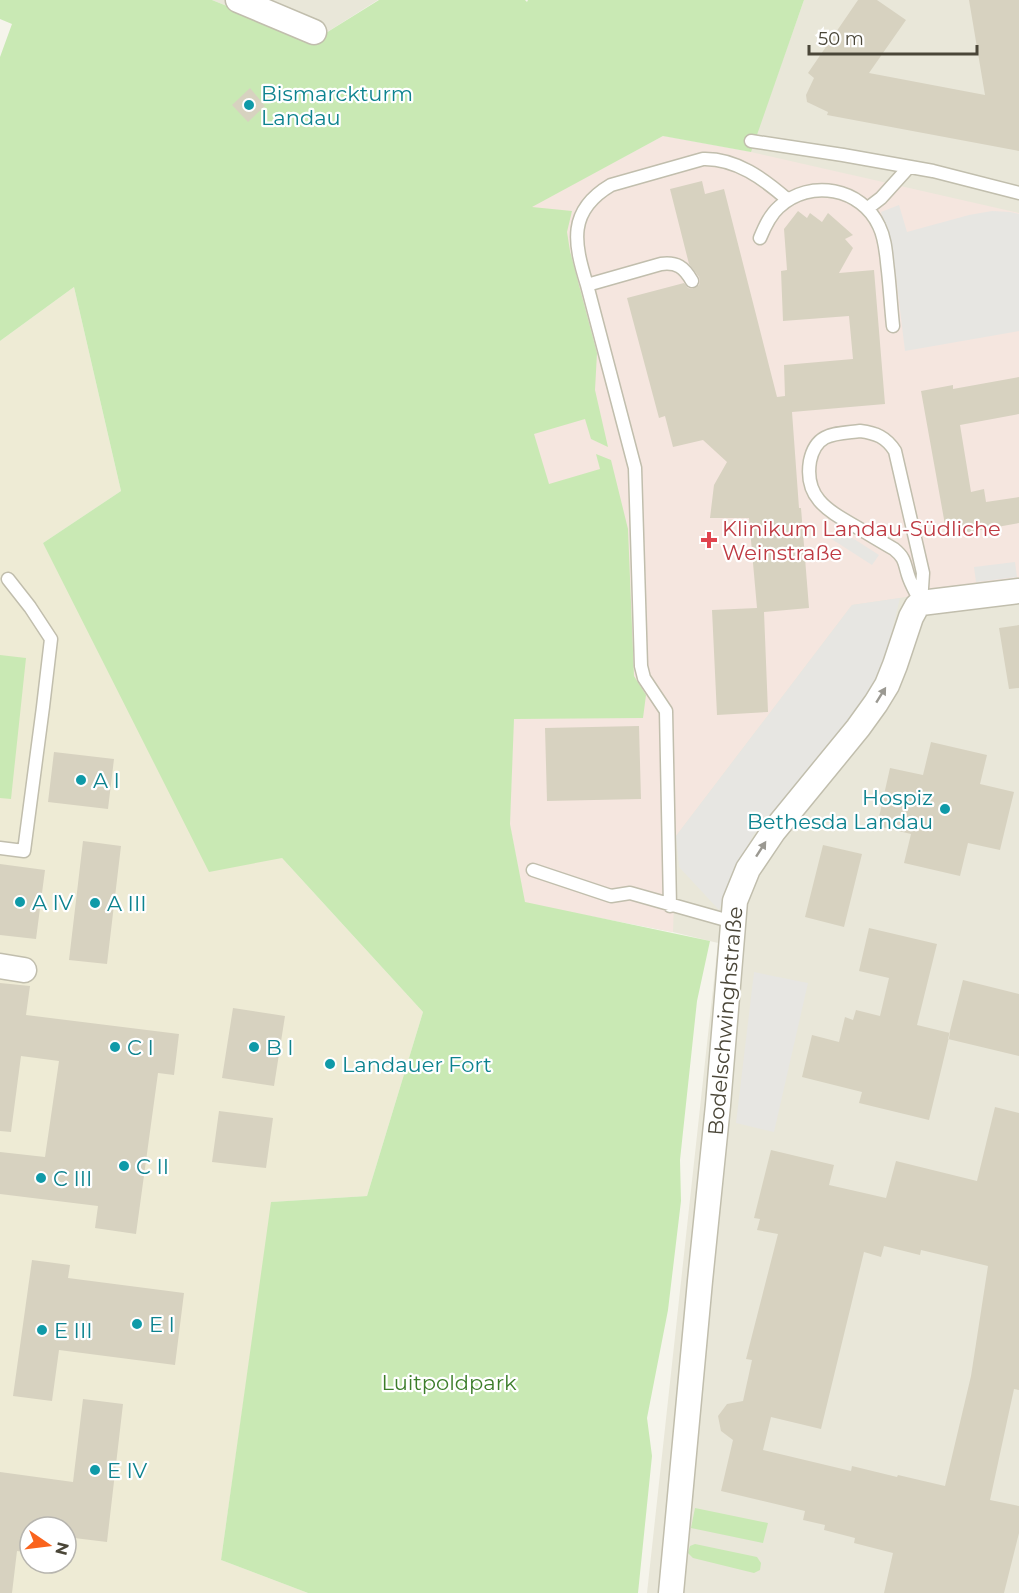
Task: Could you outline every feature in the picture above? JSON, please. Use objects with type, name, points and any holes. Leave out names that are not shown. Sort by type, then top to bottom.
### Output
[{"type":"street","points":[[238,0],[314,32]]},
{"type":"street","points":[[921,603],[1019,591]]},
{"type":"street","name":"Bodelschwinghstraße","points":[[671,1593],[718,1105],[734,912],[748,869],[773,832],[858,728],[887,685],[914,611],[921,603]]},
{"type":"street","points":[[0,966],[24,970]]},
{"type":"lane","points":[[751,141],[933,171],[1019,193]]},
{"type":"lane","points":[[670,906],[666,711],[644,678],[641,666],[635,468],[579,257],[576,238],[579,221],[585,208],[598,192],[611,185],[703,159],[714,159],[739,166],[761,178],[788,200]]},
{"type":"lane","points":[[868,208],[881,198],[909,167]]},
{"type":"lane","points":[[760,238],[766,224],[778,208],[788,200],[807,191],[828,190],[854,198],[873,213],[882,233],[893,326]]},
{"type":"lane","points":[[587,285],[672,263],[681,267],[692,281]]},
{"type":"lane","points":[[860,431],[878,434],[895,451],[923,573],[921,603],[901,554],[829,511],[814,496],[809,468],[814,446],[819,440],[860,431]]},
{"type":"lane","points":[[894,549],[904,546],[914,532]]},
{"type":"lane","points":[[0,848],[24,851],[51,639],[8,579]]},
{"type":"lane","points":[[533,870],[611,896],[630,893],[670,906],[734,912]]},
{"type":"shaded area","points":[[212,0],[378,0],[313,41]]},
{"type":"shaded area","points":[[804,0],[1019,0],[1019,1593],[647,1593],[718,943],[525,903],[510,824],[514,719],[663,136],[750,152]]},
{"type":"shaded area","name":"Klinikum Landau-Südliche Weinstraße","points":[[663,136],[751,152],[1019,213],[1019,577],[852,605],[676,836],[673,932],[525,903],[510,824],[530,207]]},
{"type":"shaded area","points":[[899,205],[907,232],[992,211],[1019,214],[1019,331],[905,351],[893,252],[881,212]]},
{"type":"shaded area","points":[[74,287],[121,491],[43,543],[282,858],[423,1012],[367,1196],[272,1202],[221,1560],[308,1593],[0,1593],[0,341]]},
{"type":"shaded area","points":[[837,528],[879,555],[872,565],[830,538]]},
{"type":"shaded area","points":[[1015,562],[1017,577],[976,582],[974,567]]},
{"type":"shaded area","points":[[900,598],[889,644],[877,678],[849,720],[754,834],[735,869],[719,910],[679,867],[676,836],[852,605]]},
{"type":"shaded area","points":[[754,972],[808,983],[774,1132],[736,1123]]},
{"type":"green space","name":"Luitpoldpark","points":[[0,0],[212,0],[313,41],[379,0],[525,0],[527,2],[528,0],[804,0],[751,152],[663,136],[532,207],[572,211],[567,232],[597,353],[595,390],[608,447],[591,439],[585,419],[534,434],[549,484],[600,469],[596,454],[611,460],[628,529],[634,676],[646,695],[643,718],[514,719],[510,824],[525,902],[710,941],[697,1001],[680,1160],[681,1201],[668,1310],[647,1418],[652,1456],[638,1593],[308,1593],[221,1560],[271,1202],[367,1196],[423,1012],[282,858],[209,872],[43,543],[121,491],[74,287],[0,341],[0,57],[12,24],[0,19]]},
{"type":"green space","points":[[0,655],[26,658],[11,799],[0,798]]},
{"type":"green space","points":[[695,1508],[768,1523],[763,1543],[691,1528]]},
{"type":"green space","points":[[695,1544],[757,1557],[761,1563],[760,1570],[754,1573],[693,1558],[688,1553],[690,1546]]},
{"type":"building","points":[[858,0],[877,0],[906,20],[869,73],[985,95],[969,0],[1019,0],[1019,151],[827,115],[828,112],[807,102],[806,95],[814,78],[808,73]]},
{"type":"building","name":"Bismarckturm Landau","points":[[250,88],[265,106],[248,122],[232,105]]},
{"type":"building","points":[[702,181],[705,194],[724,189],[777,397],[785,396],[784,365],[853,359],[849,316],[783,321],[781,271],[787,270],[784,229],[798,211],[807,218],[810,213],[822,222],[828,213],[853,235],[845,239],[853,248],[839,273],[874,270],[885,404],[792,412],[809,608],[764,612],[768,712],[717,715],[712,610],[757,608],[749,518],[710,518],[714,485],[727,462],[703,440],[673,447],[665,416],[659,418],[627,298],[684,283],[692,289],[699,285],[699,277],[689,264],[670,189]]},
{"type":"building","points":[[1019,377],[1019,414],[960,425],[971,492],[984,489],[986,502],[1019,497],[1019,523],[947,536],[921,391],[953,385],[953,389]]},
{"type":"building","points":[[1019,625],[1019,688],[1009,689],[999,628]]},
{"type":"building","points":[[639,726],[641,799],[547,801],[545,728]]},
{"type":"building","name":"Hospiz Bethesda Landau","points":[[931,742],[987,755],[980,784],[1014,792],[1000,850],[968,843],[960,876],[904,863],[911,834],[877,826],[890,768],[923,775]]},
{"type":"building","name":"A I","points":[[54,752],[114,759],[108,809],[48,802]]},
{"type":"building","name":"A III","points":[[83,841],[121,846],[107,964],[69,960]]},
{"type":"building","points":[[823,845],[862,854],[844,927],[805,917]]},
{"type":"building","name":"A IV","points":[[0,864],[45,870],[36,939],[0,935]]},
{"type":"building","points":[[869,928],[937,944],[917,1025],[950,1033],[929,1120],[859,1103],[862,1092],[802,1077],[812,1035],[839,1042],[845,1017],[853,1020],[856,1010],[880,1016],[889,978],[859,971]]},
{"type":"building","points":[[963,980],[1019,994],[1019,1056],[948,1039]]},
{"type":"building","points":[[0,983],[30,986],[26,1015],[179,1034],[174,1075],[158,1073],[136,1234],[95,1228],[98,1206],[0,1194],[0,1152],[45,1157],[59,1061],[21,1056],[11,1132],[0,1131]]},
{"type":"building","name":"B I","points":[[233,1008],[285,1016],[274,1086],[222,1078]]},
{"type":"building","points":[[995,1107],[1019,1113],[1019,1390],[1014,1389],[990,1500],[1019,1506],[1019,1533],[1004,1593],[884,1593],[893,1553],[854,1543],[855,1538],[824,1530],[825,1525],[803,1520],[805,1511],[721,1491],[733,1440],[721,1431],[718,1416],[727,1404],[743,1401],[752,1360],[746,1359],[778,1234],[757,1230],[760,1219],[754,1218],[771,1150],[834,1165],[829,1185],[886,1198],[896,1161],[977,1181]],"holes":[[[884,1246],[920,1255],[921,1250],[988,1266],[971,1376],[945,1486],[852,1466],[851,1471],[763,1450],[771,1417],[821,1429],[864,1252],[881,1257]]]},
{"type":"building","points":[[219,1111],[273,1118],[266,1168],[212,1162]]},
{"type":"building","points":[[32,1260],[70,1265],[68,1278],[184,1293],[175,1365],[59,1350],[52,1401],[13,1396]]},
{"type":"building","points":[[83,1399],[123,1404],[107,1542],[78,1538],[78,1515],[18,1515],[18,1551],[12,1593],[0,1593],[0,1472],[73,1482]]},
{"type":"place","name":"Bismarckturm Landau","points":[[249,105]]},
{"type":"place","name":"Klinikum Landau-Südliche Weinstraße","points":[[709,540]]},
{"type":"place","name":"A I","points":[[81,780]]},
{"type":"place","name":"Hospiz Bethesda Landau","points":[[945,809]]},
{"type":"place","name":"A IV","points":[[20,902]]},
{"type":"place","name":"A III","points":[[95,903]]},
{"type":"place","name":"C I","points":[[115,1047]]},
{"type":"place","name":"B I","points":[[254,1047]]},
{"type":"place","name":"Landauer Fort","points":[[330,1064]]},
{"type":"place","name":"C II","points":[[124,1166]]},
{"type":"place","name":"C III","points":[[41,1178]]},
{"type":"place","name":"E I","points":[[137,1324]]},
{"type":"place","name":"E III","points":[[42,1330]]},
{"type":"place","name":"E IV","points":[[95,1470]]}]
